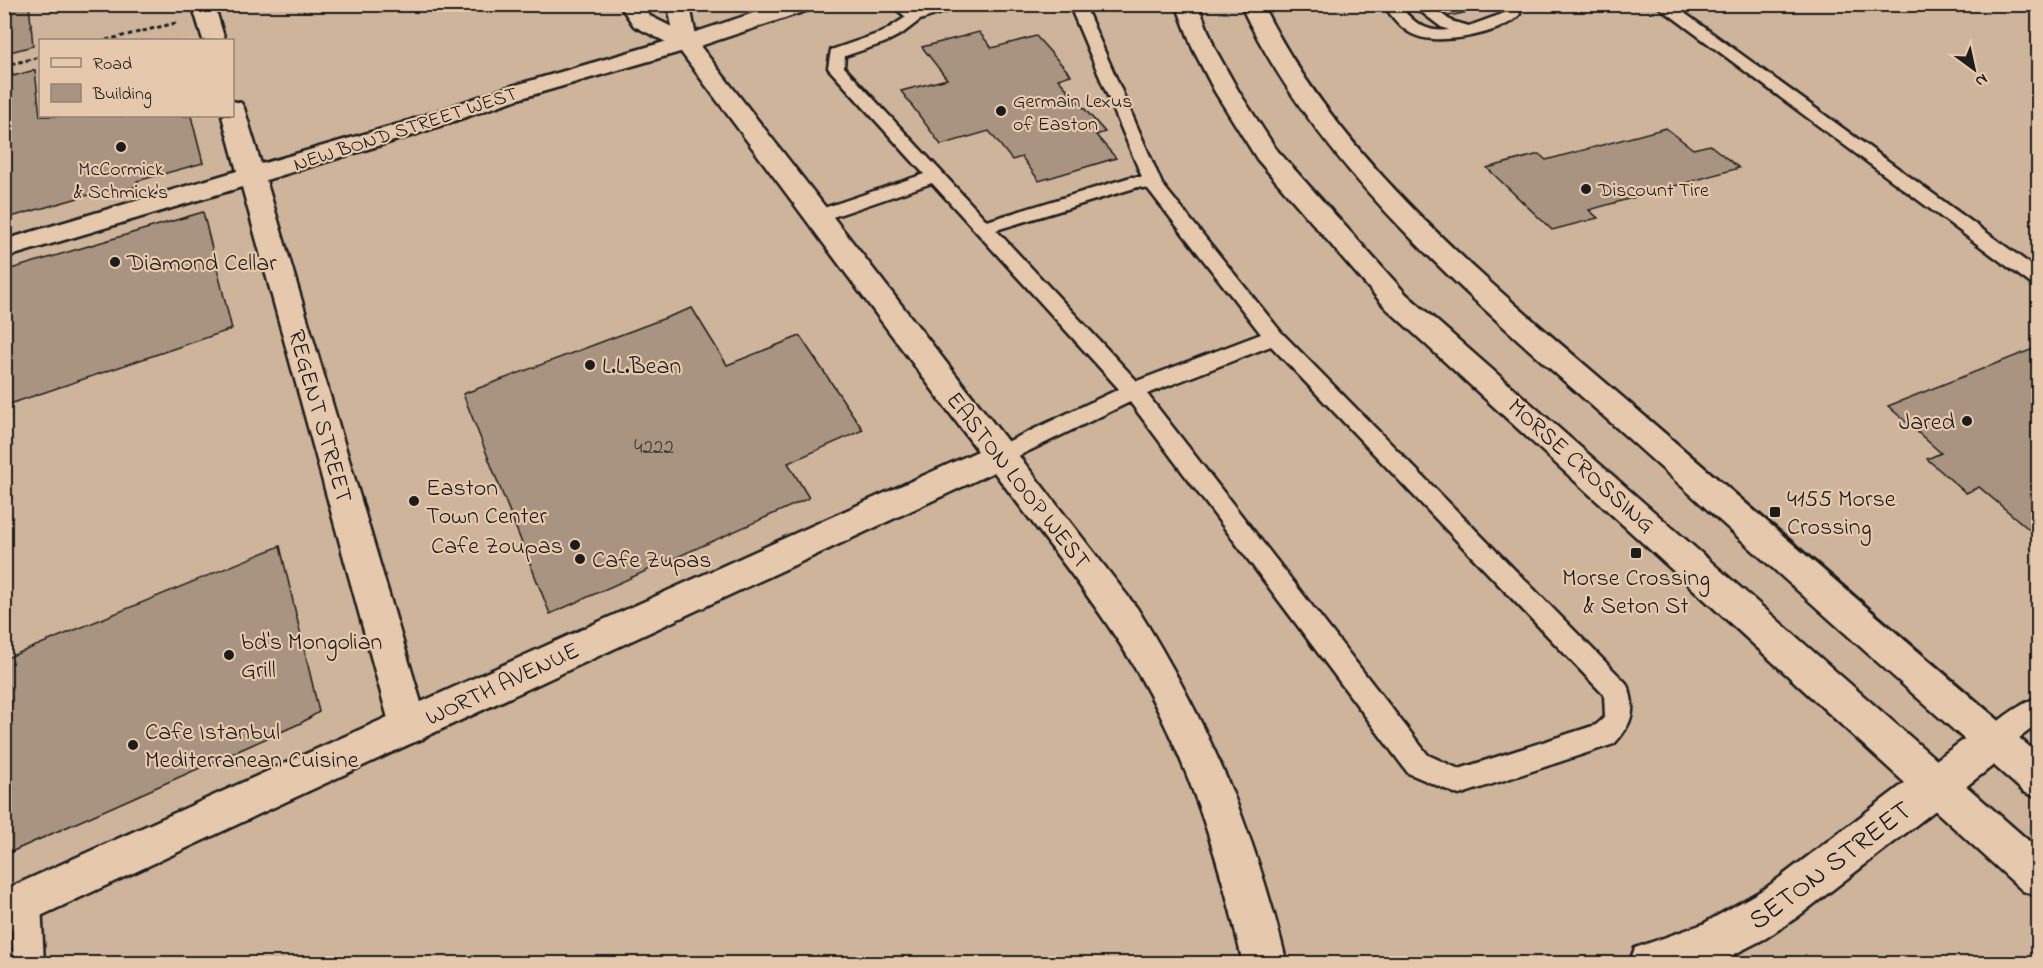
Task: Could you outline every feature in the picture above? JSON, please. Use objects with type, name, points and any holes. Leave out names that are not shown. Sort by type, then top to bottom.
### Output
[{"type":"street","name":"EASTON LOOP WEST","points":[[630,4],[642,21],[686,43],[1124,619],[1178,709],[1201,757],[1245,878],[1265,963]]},
{"type":"street","name":"EASTON LOOP WEST","points":[[675,4],[680,11],[686,43]]},
{"type":"street","name":"NEW BOND STREET WEST","points":[[4,249],[408,129],[510,94],[686,43],[804,4]]},
{"type":"street","name":"MORSE CROSSING","points":[[1186,4],[1209,58],[1266,154],[1396,301],[2038,876]]},
{"type":"street","points":[[1251,4],[1262,31],[1289,76],[1319,119],[1380,190],[1471,280],[2038,779]]},
{"type":"street","points":[[205,10],[213,39]]},
{"type":"street","name":"REGENT STREET","points":[[234,115],[409,726]]},
{"type":"street","name":"WORTH AVENUE","points":[[15,907],[1000,455]]},
{"type":"street","name":"SETON STREET","points":[[1651,963],[1671,959],[1739,930],[1811,883],[1994,741]]},
{"type":"lane","points":[[897,4],[915,17]]},
{"type":"lane","points":[[954,4],[915,17],[905,27],[886,37],[837,53],[836,68],[1133,391],[1418,764],[1459,782],[1605,735],[1618,721],[1617,691],[1274,337],[1154,184],[1076,4]]},
{"type":"lane","points":[[1390,4],[1405,24],[1427,35],[1438,37],[1505,20],[1512,14],[1510,4]]},
{"type":"lane","points":[[1418,4],[1446,24],[1468,31]]},
{"type":"lane","points":[[1662,4],[2038,279]]},
{"type":"lane","points":[[818,216],[936,176]]},
{"type":"lane","points":[[983,228],[1137,181],[1154,184]]},
{"type":"lane","points":[[1000,455],[1133,391],[1274,337]]},
{"type":"lane","points":[[1994,741],[2038,709]]},
{"type":"lane","points":[[15,907],[29,963]]},
{"type":"path","points":[[109,39],[205,10]]},
{"type":"path","points":[[11,64],[39,57]]},
{"type":"shaded area","points":[[5,5],[2038,5],[2038,963],[5,964]]},
{"type":"building","points":[[4,4],[29,4],[33,46],[10,52],[11,57],[4,59]]},
{"type":"building","points":[[1431,4],[1505,4],[1445,17]]},
{"type":"building","name":"Germain Lexus of Easton","points":[[979,32],[992,48],[1036,36],[1071,75],[1058,79],[1105,132],[1096,135],[1116,158],[1039,181],[1022,157],[1012,160],[989,131],[941,145],[901,91],[947,79],[922,47]]},
{"type":"building","points":[[11,57],[12,71],[4,73],[4,59]]},
{"type":"building","points":[[35,70],[39,117],[191,117],[203,163],[137,181],[138,186],[110,194],[110,189],[4,219],[4,73],[12,71],[13,76]]},
{"type":"building","name":"Discount Tire","points":[[1666,128],[1693,149],[1710,145],[1739,168],[1589,210],[1598,218],[1552,230],[1487,168],[1539,154],[1546,160]]},
{"type":"building","points":[[203,212],[232,329],[4,406],[4,271]]},
{"type":"building","points":[[692,308],[727,365],[800,336],[863,430],[788,463],[809,498],[550,614],[463,394]]},
{"type":"building","points":[[2038,347],[2038,537],[1979,487],[1966,493],[1927,459],[1941,453],[1888,406]]},
{"type":"building","points":[[280,546],[319,712],[301,723],[4,855],[4,659]]},
{"type":"place","name":"Germain Lexus of Easton","points":[[1001,111]]},
{"type":"place","name":"McCormick & Schmick's","points":[[121,147]]},
{"type":"place","name":"Discount Tire","points":[[1586,189]]},
{"type":"place","name":"Diamond Cellar","points":[[115,262]]},
{"type":"place","name":"L.L.Bean","points":[[590,365]]},
{"type":"place","name":"Jared","points":[[1967,421]]},
{"type":"place","name":"Easton Town Center","points":[[414,501]]},
{"type":"place","name":"4155 Morse Crossing","points":[[1775,512]]},
{"type":"place","name":"Cafe Zoupas","points":[[575,545]]},
{"type":"place","name":"Morse Crossing & Seton St","points":[[1636,553]]},
{"type":"place","name":"Cafe Zupas","points":[[580,559]]},
{"type":"place","name":"bd's Mongolian Grill","points":[[229,655]]},
{"type":"place","name":"Cafe Istanbul Mediterranean Cuisine","points":[[133,745]]}]
